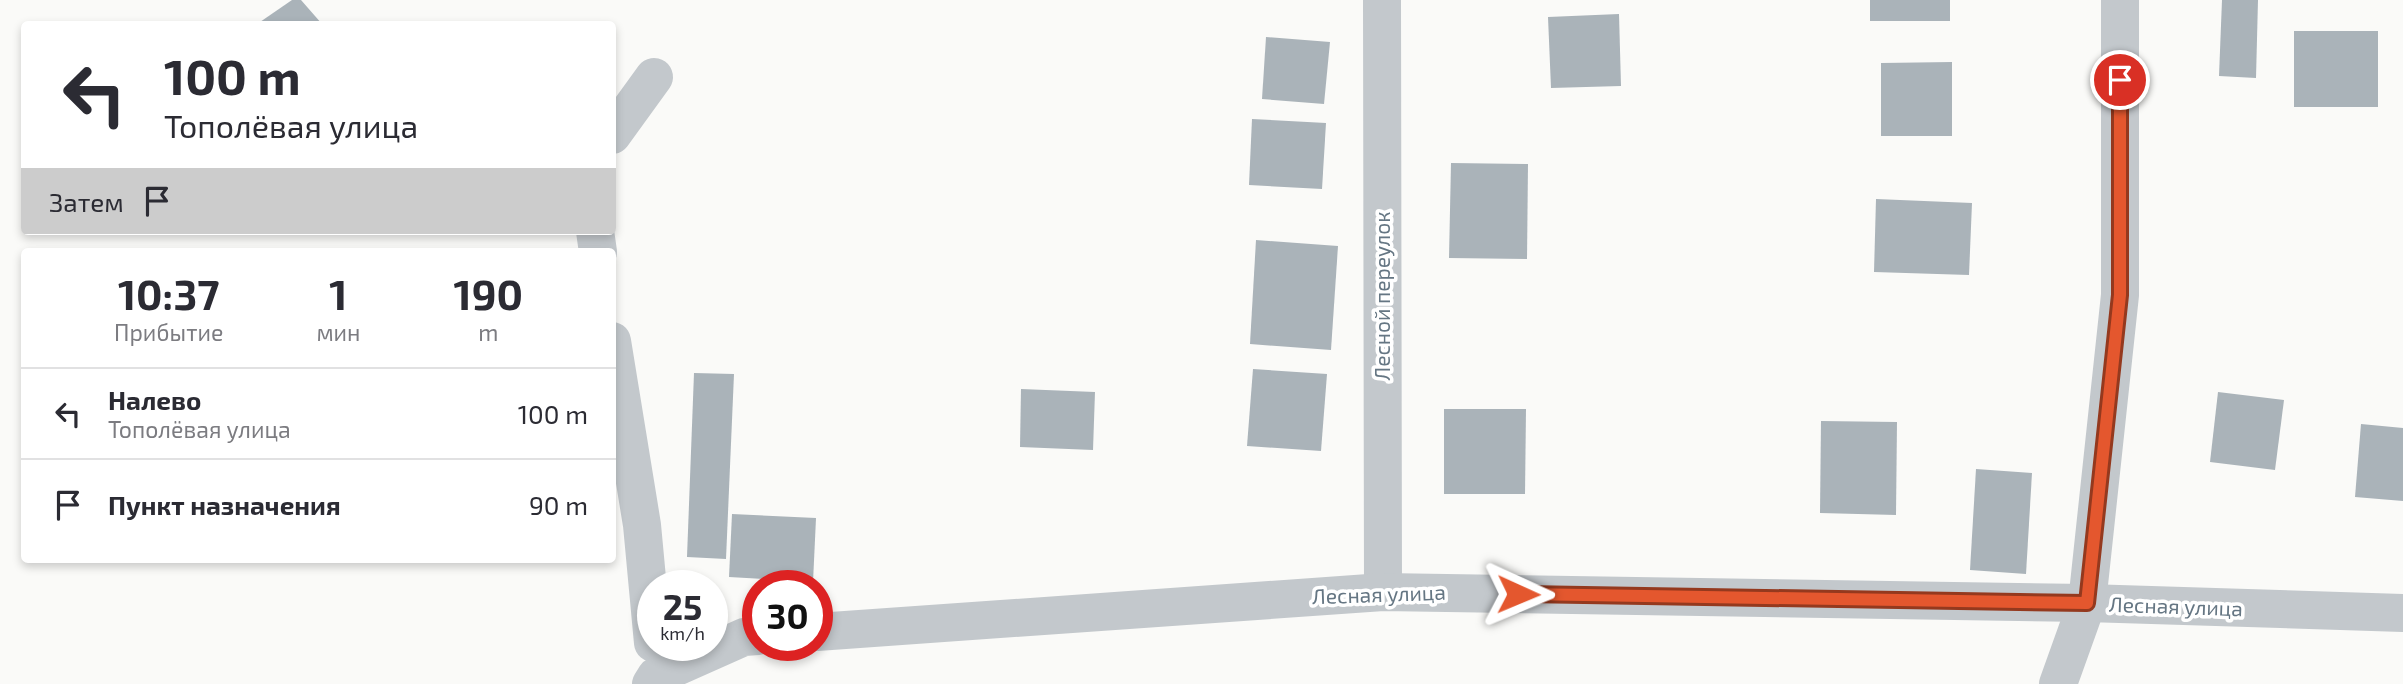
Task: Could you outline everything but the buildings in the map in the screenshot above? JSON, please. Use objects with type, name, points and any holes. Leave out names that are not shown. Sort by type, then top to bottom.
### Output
[{"type":"street","name":"Лесной переулок","points":[[1382,0],[1383,592]]},
{"type":"street","points":[[2058,684],[2087,603],[2120,295],[2120,0]]},
{"type":"street","points":[[616,129],[654,77]]},
{"type":"street","points":[[616,366],[642,525],[653,662],[742,638]]},
{"type":"street","name":"Лесная улица","points":[[833,631],[1383,592],[2087,603],[2403,613]]},
{"type":"route","points":[[1518,594],[2087,603],[2120,295],[2120,80]]}]
